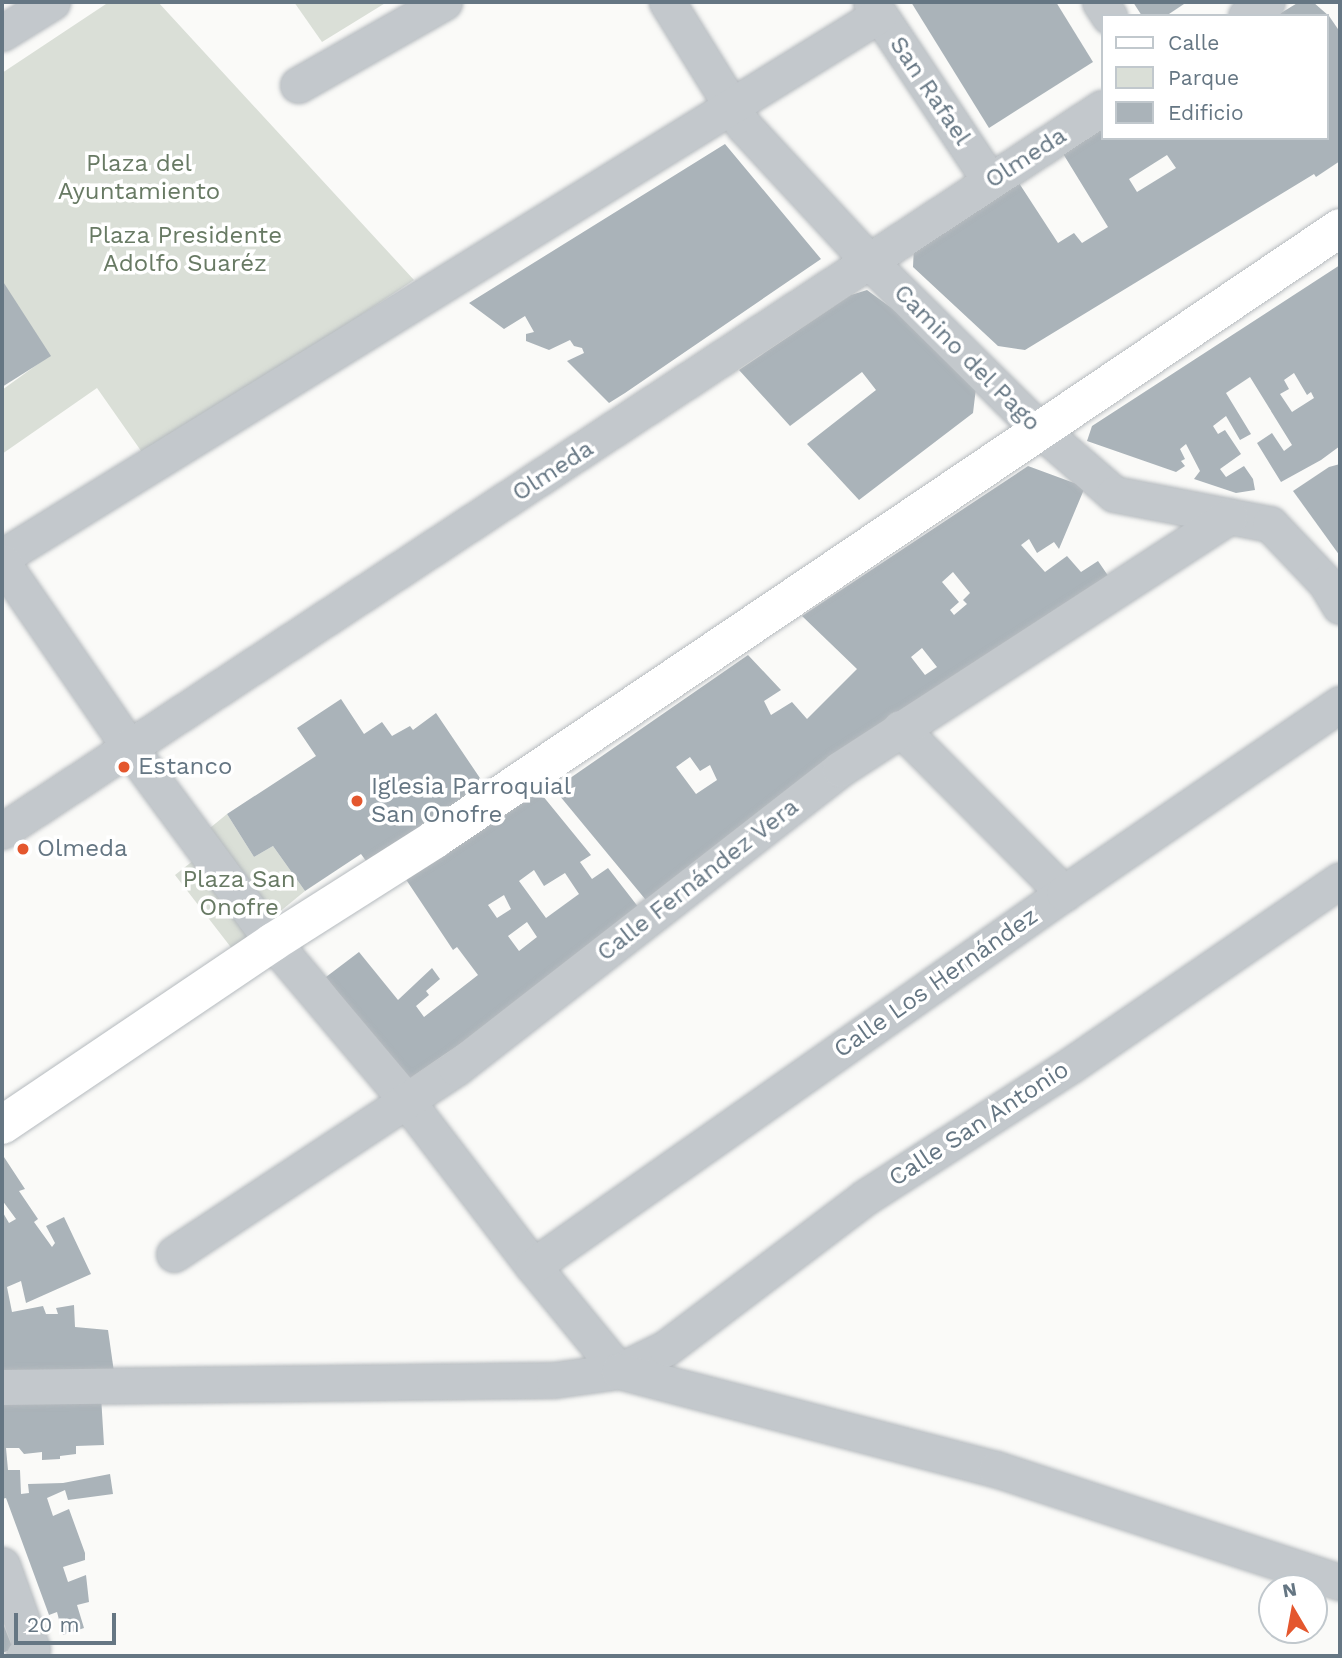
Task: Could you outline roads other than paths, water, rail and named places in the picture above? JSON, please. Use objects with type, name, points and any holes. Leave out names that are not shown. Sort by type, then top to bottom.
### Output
[{"type":"main road","points":[[2,1125],[272,942],[435,839],[1340,228]]},
{"type":"street","points":[[2,33],[52,2]]},
{"type":"street","points":[[298,85],[444,2]]},
{"type":"street","name":"Camino del Pago","points":[[667,2],[744,127],[871,263],[1039,429],[1114,494],[1270,524],[1326,583],[1340,606]]},
{"type":"street","points":[[1249,14],[1268,2]]},
{"type":"street","points":[[620,1371],[533,1266],[406,1100],[272,942],[129,747],[11,598],[2,559],[731,106],[875,8]]},
{"type":"street","name":"San Rafael","points":[[875,8],[990,180]]},
{"type":"street","name":"Olmeda","points":[[2,831],[871,263],[990,180],[1100,109]]},
{"type":"street","name":"Calle Fernández Vera","points":[[174,1254],[456,1068],[840,769],[1229,516]]},
{"type":"street","name":"Calle Los Hernández","points":[[533,1266],[1064,893],[1340,704]]},
{"type":"street","points":[[900,728],[1064,893]]},
{"type":"street","name":"Calle San Antonio","points":[[620,1371],[666,1348],[864,1198],[1071,1065],[1340,880]]},
{"type":"street","points":[[2,1387],[554,1380],[620,1371],[996,1469],[1340,1582]]},
{"type":"street","points":[[2,1565],[32,1649],[24,1656]]},
{"type":"place","name":"Estanco","points":[[124,767]]},
{"type":"place","name":"Iglesia Parroquial San Onofre","points":[[357,801]]},
{"type":"place","name":"Olmeda","points":[[23,849]]},
{"type":"park label","name":"Plaza del Ayuntamiento","points":[[139,178]]},
{"type":"park label","name":"Plaza Presidente Adolfo Suaréz","points":[[185,250]]},
{"type":"park label","name":"Plaza San Onofre","points":[[239,894]]}]
